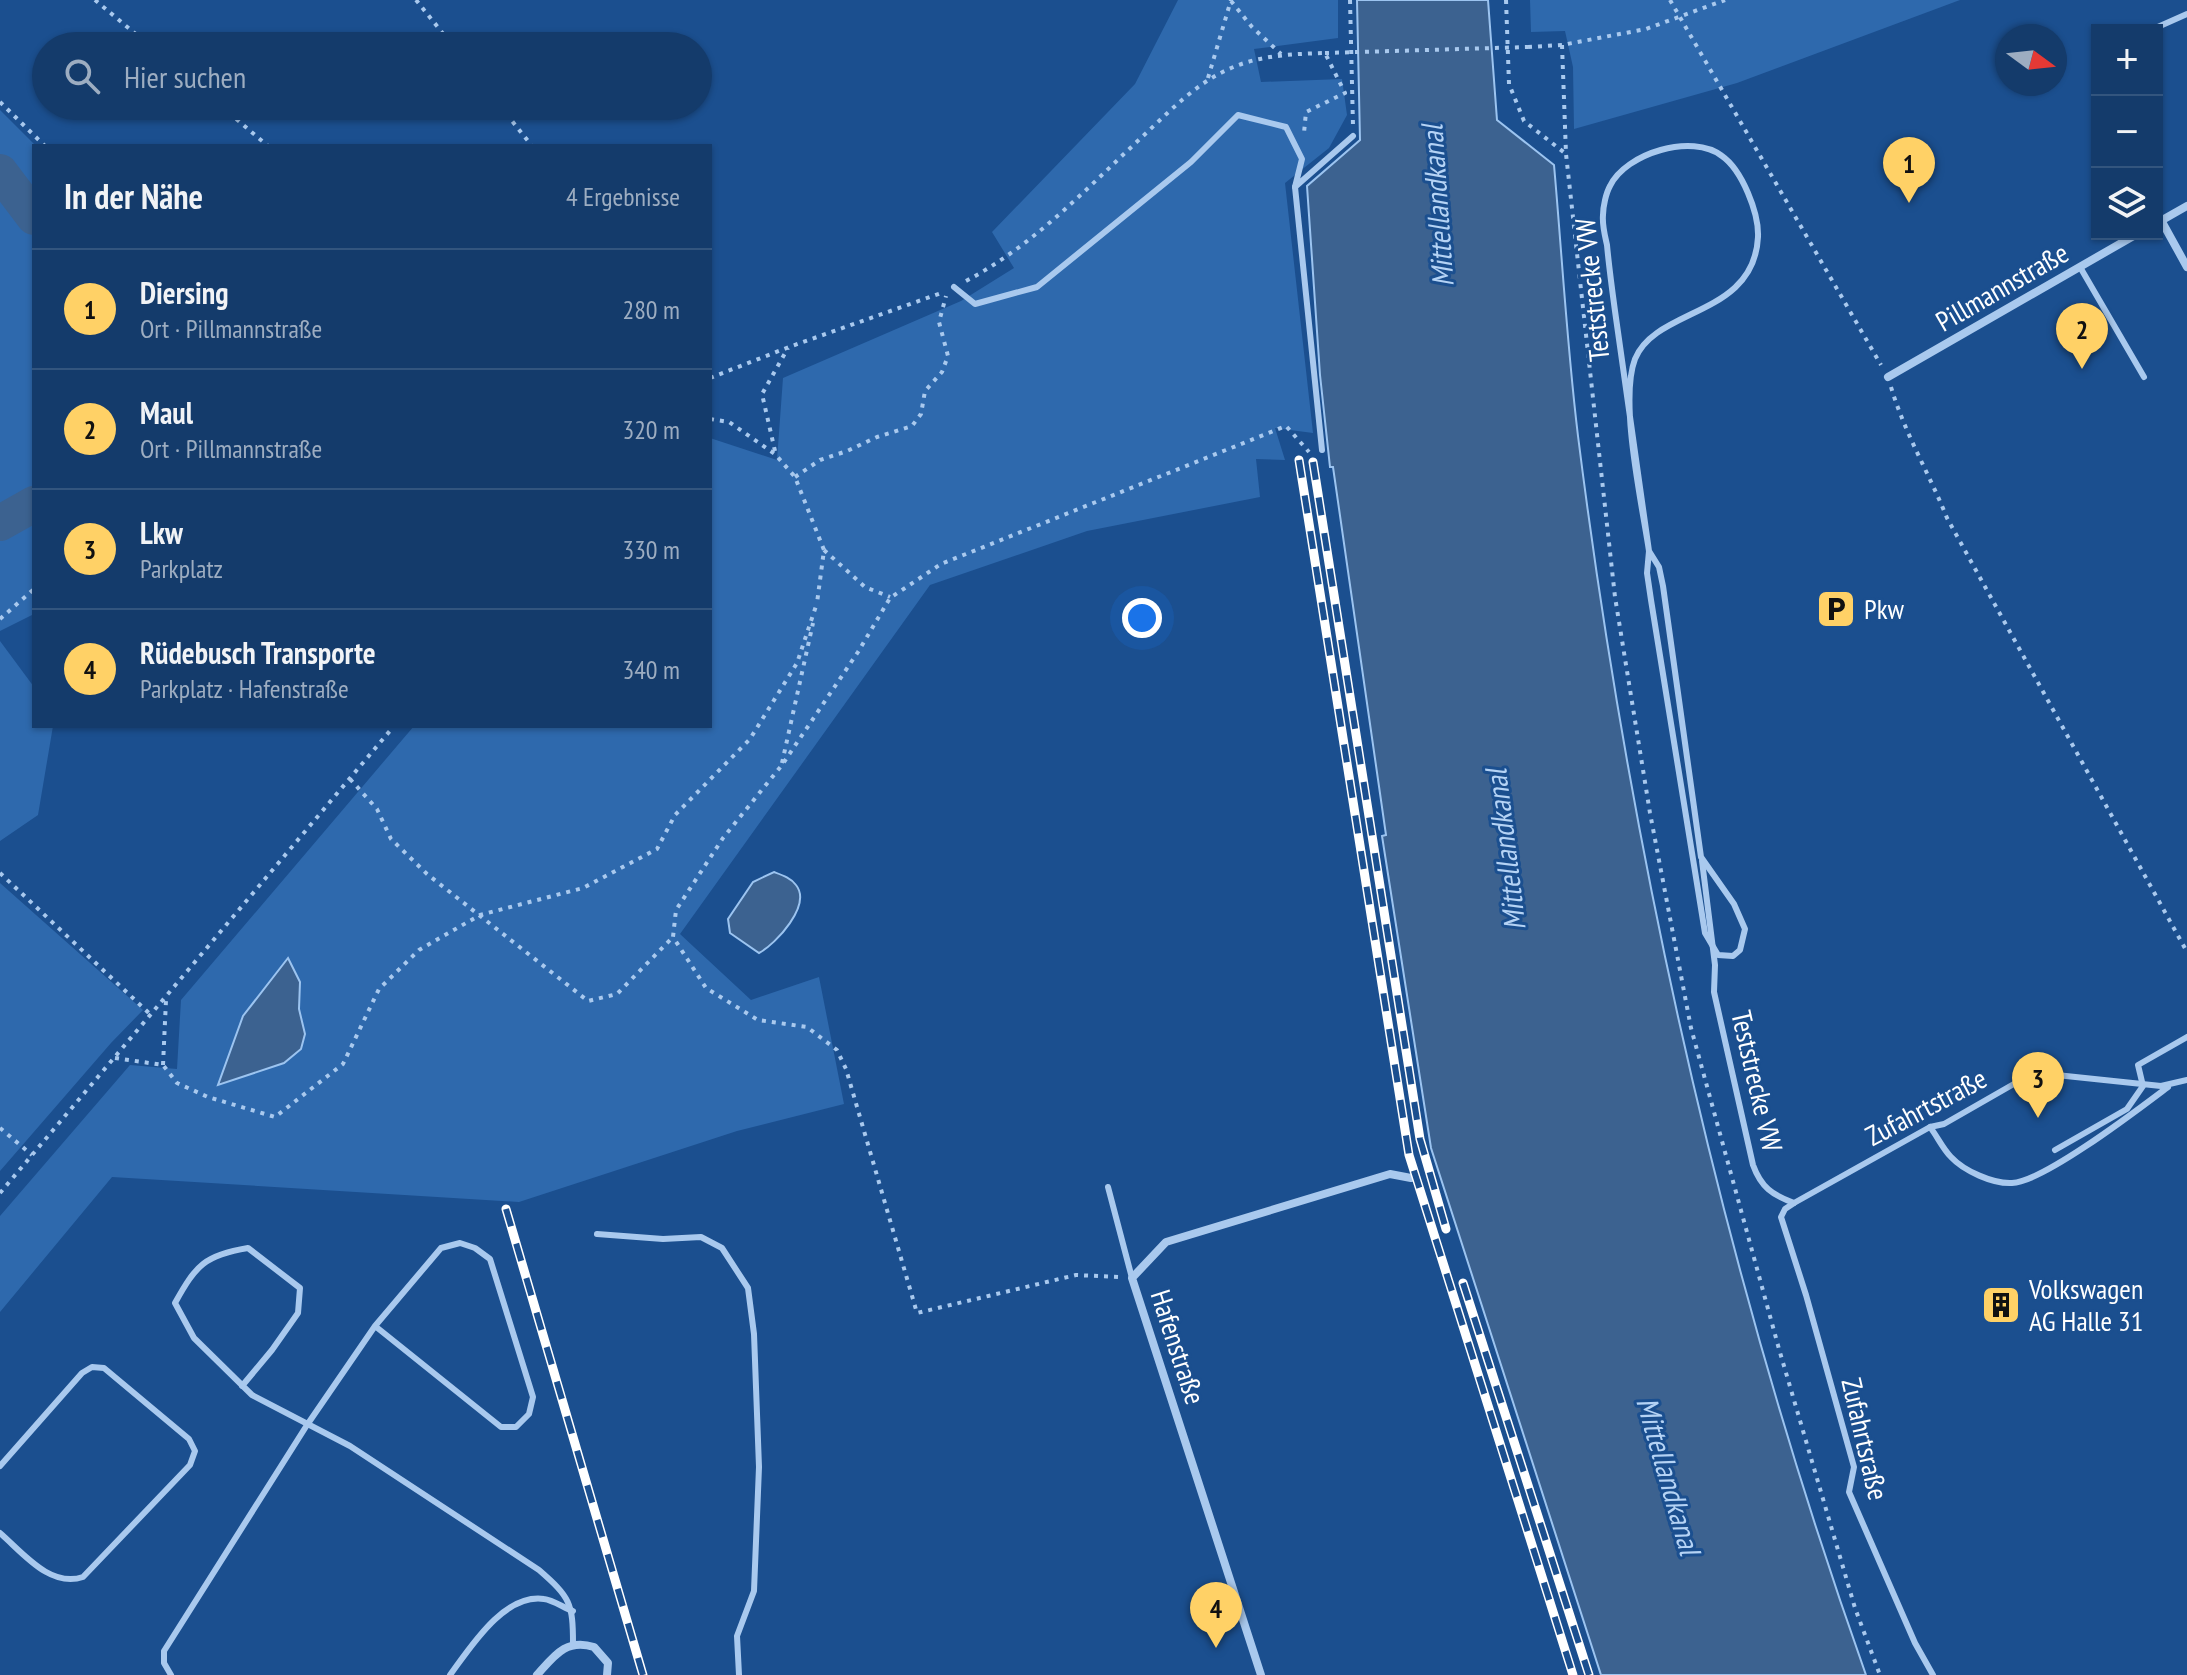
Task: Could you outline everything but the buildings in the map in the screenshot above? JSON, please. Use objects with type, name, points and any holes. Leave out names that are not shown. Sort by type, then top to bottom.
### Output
[{"type":"street","points":[[2163,220],[2187,206]]},
{"type":"street","points":[[2163,228],[2187,267]]},
{"type":"street","name":"Pillmannstraße","points":[[1888,377],[2127,240]]},
{"type":"street","name":"Hafenstraße","points":[[1261,1675],[1132,1278],[1166,1242],[1390,1174],[1411,1178]]},
{"type":"street","points":[[537,1675],[559,1650],[573,1644],[594,1647],[608,1663],[607,1675]]},
{"type":"lane","points":[[2163,25],[2187,14]]},
{"type":"lane","points":[[951,289],[975,304],[1037,287],[1191,162],[1238,115],[1286,127],[1302,159],[1295,187],[1322,450]]},
{"type":"lane","points":[[1295,187],[1353,136]]},
{"type":"lane","name":"Teststrecke VW","points":[[1701,857],[1734,904],[1745,929],[1740,950],[1733,956],[1718,955],[1713,948],[1705,933],[1647,573],[1649,551],[1636,464],[1626,392],[1603,215],[1610,185],[1623,169],[1642,156],[1664,148],[1703,148],[1721,155],[1732,167],[1753,204],[1758,236],[1751,265],[1730,292],[1643,345],[1635,360],[1629,415],[1636,460],[1649,551],[1659,567],[1663,586],[1713,948],[1714,992],[1759,1181],[1774,1196],[1794,1203]]},
{"type":"lane","points":[[2080,267],[2144,377]]},
{"type":"lane","points":[[2055,1150],[2127,1109],[2143,1086],[2138,1065],[2187,1037]]},
{"type":"lane","points":[[1930,1127],[1951,1158],[1985,1177],[2011,1183],[2027,1180],[2107,1133],[2187,1073]]},
{"type":"lane","name":"Zufahrtstraße","points":[[1794,1203],[2026,1077],[2047,1074],[2143,1086],[2173,1084]]},
{"type":"lane","points":[[2173,1084],[2187,1080]]},
{"type":"lane","points":[[1108,1187],[1132,1278]]},
{"type":"lane","name":"Zufahrtsraße","points":[[1794,1203],[1785,1209],[1781,1217],[1854,1467],[1849,1492],[1915,1643],[1933,1675]]},
{"type":"lane","points":[[597,1234],[663,1239],[701,1237],[722,1248],[748,1288],[754,1334],[759,1467],[754,1591],[737,1636],[739,1675]]},
{"type":"lane","points":[[171,1675],[164,1663],[164,1651],[307,1425],[375,1326],[441,1248],[460,1243],[475,1248],[490,1259],[533,1397],[529,1414],[516,1427],[501,1427],[375,1326]]},
{"type":"lane","points":[[242,1386],[298,1313],[300,1288],[248,1248],[218,1253],[190,1276],[175,1303],[194,1338],[242,1386],[252,1395],[350,1446],[539,1570],[562,1590],[573,1611],[573,1644]]},
{"type":"lane","points":[[0,1466],[82,1373],[92,1367],[104,1368],[189,1439],[195,1451],[190,1465],[83,1577],[72,1580],[56,1578],[0,1533]]},
{"type":"lane","points":[[450,1675],[487,1626],[519,1602],[543,1599],[573,1611]]},
{"type":"path","points":[[95,0],[133,32]]},
{"type":"path","points":[[416,0],[442,32]]},
{"type":"path","points":[[1231,0],[1252,27],[1281,54]]},
{"type":"path","points":[[1208,79],[1231,0]]},
{"type":"path","points":[[1350,0],[1353,136]]},
{"type":"path","points":[[1506,0],[1509,84],[1524,121],[1566,154],[1562,45]]},
{"type":"path","points":[[1670,0],[1888,377],[1902,424],[1933,483],[1947,518],[2187,952]]},
{"type":"path","points":[[712,375],[951,289],[998,264],[1035,236],[1179,102],[1208,79],[1231,67],[1281,54],[1562,45],[1646,29],[1725,0]]},
{"type":"path","points":[[1306,112],[1345,93],[1325,53]]},
{"type":"path","points":[[0,102],[43,144]]},
{"type":"path","points":[[237,120],[266,144]]},
{"type":"path","points":[[511,120],[530,144]]},
{"type":"path","points":[[795,477],[820,460],[912,426],[921,414],[925,391],[942,372],[948,356],[939,322],[951,289]]},
{"type":"path","points":[[775,454],[762,394],[789,347]]},
{"type":"path","points":[[712,419],[729,422],[775,454],[795,477],[824,550],[865,587],[890,598]]},
{"type":"path","points":[[350,779],[377,809],[391,839],[427,874],[588,1001],[617,994],[673,937],[676,910],[723,838],[782,765],[858,652],[890,598],[941,564],[1286,426],[1311,453]]},
{"type":"path","points":[[782,765],[817,603],[824,550]]},
{"type":"path","points":[[0,619],[32,591]]},
{"type":"path","points":[[166,1000],[163,1065],[177,1083],[208,1097],[275,1117],[343,1064],[379,989],[419,950],[480,915],[583,888],[657,849],[675,815],[750,739],[797,663],[817,603]]},
{"type":"path","points":[[0,1193],[166,1000],[392,728]]},
{"type":"path","points":[[0,873],[152,1016]]},
{"type":"path","points":[[673,937],[706,988],[758,1020],[807,1027],[837,1050],[846,1069],[917,1313],[1076,1275],[1132,1278]]},
{"type":"path","points":[[115,1058],[163,1065]]},
{"type":"path","points":[[0,1128],[32,1155]]},
{"type":"shaded area","points":[[1178,0],[1338,0],[1338,38],[1254,49],[1261,82],[1342,79],[1347,115],[1329,148],[1285,183],[1313,433],[1275,428],[1285,460],[1256,459],[1260,497],[1087,531],[930,585],[680,934],[751,1000],[819,977],[844,1104],[737,1131],[519,1202],[112,1177],[0,1312],[0,1216],[130,1065],[177,1069],[181,1000],[412,728],[712,728],[712,439],[777,460],[783,378],[961,301],[1014,268],[992,232],[1135,84]]},
{"type":"shaded area","points":[[1530,0],[1960,0],[1737,83],[1574,129],[1573,67],[1565,31],[1531,32]]},
{"type":"shaded area","points":[[0,110],[34,144],[32,615],[0,631]]},
{"type":"shaded area","points":[[0,641],[32,684],[32,728],[53,728],[38,815],[0,841]]},
{"type":"shaded area","points":[[0,883],[143,1010],[0,1171]]},
{"type":"water","name":"Mittellandkanal","points":[[1357,0],[1488,0],[1497,120],[1554,165],[1578,436],[1625,751],[1655,908],[1726,1218],[1815,1524],[1866,1675],[1601,1675],[1431,1148],[1382,836],[1386,835],[1333,467],[1330,467],[1320,375],[1307,186],[1360,140]]},
{"type":"water","points":[[774,872],[796,885],[800,893],[799,903],[782,933],[759,953],[730,933],[728,919],[753,882]]},
{"type":"water","points":[[288,958],[300,982],[299,1009],[305,1034],[301,1049],[284,1063],[218,1085],[243,1016]]},
{"type":"waterway","points":[[0,172],[32,214]]},
{"type":"waterway","points":[[0,523],[32,505]]},
{"type":"railway","points":[[1299,460],[1409,1155],[1573,1675]]},
{"type":"railway","points":[[1313,462],[1420,1139],[1446,1229]]},
{"type":"railway","points":[[506,1209],[643,1675]]},
{"type":"railway","points":[[1463,1283],[1589,1675]]},
{"type":"place","name":"Diersing","points":[[1909,203]]},
{"type":"place","name":"Maul","points":[[2082,369]]},
{"type":"place","name":"Pkw","points":[[1836,609]]},
{"type":"place","name":"Lkw","points":[[2038,1118]]},
{"type":"place","name":"Volkswagen AG Halle 31","points":[[2001,1305]]},
{"type":"place","name":"Rüdebusch Transporte","points":[[1216,1648]]}]
